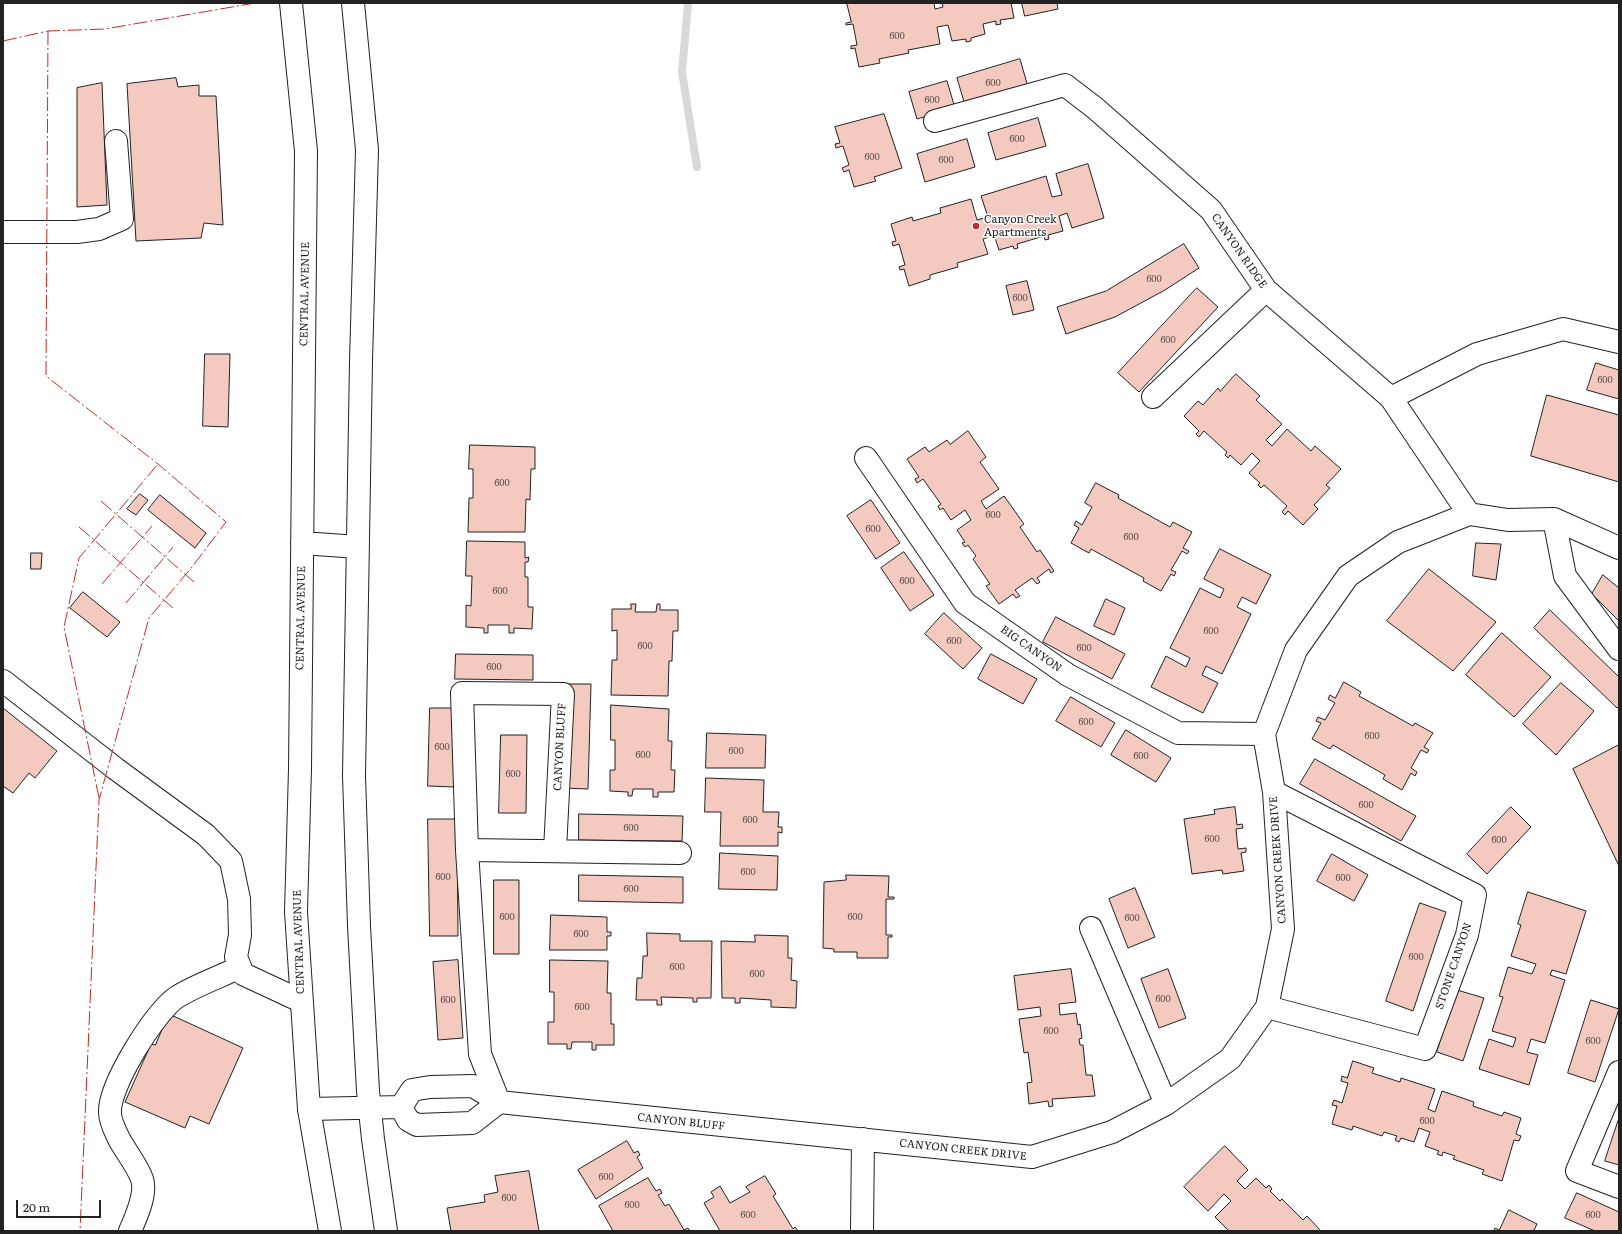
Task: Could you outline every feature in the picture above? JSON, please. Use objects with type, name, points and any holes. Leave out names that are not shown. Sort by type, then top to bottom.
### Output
[{"type":"main road","name":"CENTRAL AVENUE","points":[[291,3],[306,151],[296,912],[309,1109],[330,1231]]},
{"type":"main road","points":[[353,3],[367,150],[354,776],[359,926],[370,1108],[386,1231]]},
{"type":"main road","name":"CANYON RIDGE","points":[[935,121],[1065,85],[1096,108],[1211,210],[1266,290],[1392,398],[1469,514]]},
{"type":"main road","points":[[3,232],[77,232],[100,229],[122,219],[116,141]]},
{"type":"main road","points":[[1152,396],[1266,290]]},
{"type":"main road","points":[[1392,398],[1477,354],[1563,329],[1619,342]]},
{"type":"main road","name":"BIG CANYON","points":[[866,458],[966,603],[1068,675],[1178,733],[1264,734]]},
{"type":"main road","points":[[1264,734],[1296,650],[1348,576],[1398,542],[1469,514],[1508,520],[1554,519],[1619,548]]},
{"type":"main road","points":[[1554,519],[1565,576],[1619,649]]},
{"type":"main road","points":[[302,543],[358,547]]},
{"type":"main road","points":[[3,681],[116,769],[206,835],[231,860],[239,899],[240,935],[236,958],[243,974],[301,1001]]},
{"type":"main road","name":"CANYON BLUFF","points":[[499,1102],[480,1054],[467,850],[462,693],[563,694],[555,850]]},
{"type":"main road","name":"CANYON CREEK DRIVE","points":[[862,1139],[1032,1157],[1112,1132],[1166,1104],[1230,1059],[1267,1007],[1283,929],[1274,792],[1264,734]]},
{"type":"main road","name":"STONE CANYON","points":[[1267,1007],[1426,1049],[1467,935],[1475,895],[1274,792]]},
{"type":"main road","points":[[467,850],[555,850],[680,853]]},
{"type":"main road","points":[[1091,928],[1166,1104]]},
{"type":"main road","points":[[130,1231],[142,1193],[142,1180],[115,1131],[110,1113],[113,1092],[141,1040],[158,1014],[176,998],[240,967]]},
{"type":"main road","points":[[1619,1072],[1577,1171],[1619,1187]]},
{"type":"main road","name":"CANYON BLUFF","points":[[401,1107],[412,1090],[430,1087],[472,1086],[499,1102],[796,1134],[862,1139]]},
{"type":"main road","points":[[309,1109],[401,1107],[408,1120],[417,1125],[472,1122],[499,1102]]},
{"type":"main road","points":[[862,1139],[862,1231]]},
{"type":"building","points":[[847,3],[934,3],[935,9],[943,7],[942,3],[1011,3],[1014,18],[1000,20],[1001,24],[996,25],[996,21],[983,24],[985,34],[971,38],[971,41],[966,42],[966,39],[952,41],[948,25],[937,27],[940,44],[908,50],[909,53],[879,59],[880,63],[859,67],[855,48],[851,49],[851,46],[857,45],[853,24],[846,25],[846,23],[851,22]]},
{"type":"building","points":[[1022,3],[1057,3],[1058,9],[1025,16]]},
{"type":"building","points":[[1020,59],[1028,87],[965,105],[957,78]]},
{"type":"building","points":[[176,78],[178,87],[199,85],[199,96],[216,96],[223,225],[204,223],[201,238],[136,241],[127,84]]},
{"type":"building","points":[[947,81],[955,108],[917,119],[909,92]]},
{"type":"building","points":[[102,83],[107,205],[77,207],[77,88]]},
{"type":"building","points":[[884,114],[902,168],[874,177],[876,181],[854,187],[849,170],[844,172],[842,168],[849,165],[843,146],[836,148],[835,144],[840,143],[835,127]]},
{"type":"building","points":[[1038,118],[1046,146],[996,160],[988,133]]},
{"type":"building","points":[[967,139],[975,167],[925,182],[917,154]]},
{"type":"building","name":"Canyon Creek Apartments","points":[[1088,164],[1104,218],[1072,228],[1067,213],[1059,216],[1063,231],[1048,235],[1049,239],[1045,240],[1044,236],[1017,244],[1018,248],[1014,249],[1013,246],[999,250],[994,235],[983,239],[988,254],[957,263],[958,267],[930,275],[930,279],[909,286],[904,269],[900,270],[899,267],[905,265],[899,244],[893,246],[892,242],[896,241],[891,224],[912,217],[913,221],[941,213],[940,208],[971,199],[977,220],[988,217],[981,196],[1046,176],[1052,197],[1062,195],[1056,174]]},
{"type":"building","points":[[1184,244],[1199,268],[1165,290],[1115,317],[1066,334],[1057,307],[1106,291]]},
{"type":"building","points":[[1027,281],[1034,310],[1013,315],[1006,286]]},
{"type":"building","points":[[1197,288],[1218,307],[1139,392],[1118,373]]},
{"type":"building","points":[[205,354],[230,354],[228,427],[203,426]]},
{"type":"building","points":[[1596,363],[1619,370],[1619,399],[1587,390]]},
{"type":"building","points":[[1236,374],[1260,396],[1256,400],[1282,424],[1266,440],[1272,446],[1287,429],[1311,451],[1315,446],[1341,469],[1326,485],[1330,488],[1314,505],[1318,509],[1303,525],[1288,511],[1285,515],[1282,512],[1287,506],[1264,485],[1261,488],[1258,485],[1260,483],[1249,473],[1260,461],[1252,453],[1241,465],[1230,455],[1228,458],[1225,455],[1227,452],[1204,431],[1199,437],[1196,434],[1199,431],[1184,416],[1198,401],[1203,405],[1218,388],[1220,391]]},
{"type":"building","points":[[1547,395],[1619,415],[1619,482],[1531,456]]},
{"type":"building","points":[[968,431],[986,457],[980,462],[999,489],[981,501],[986,509],[1004,496],[1024,524],[1020,527],[1037,552],[1040,550],[1054,571],[1051,573],[1049,569],[1037,578],[1040,582],[1037,584],[1032,578],[1015,590],[1020,596],[1016,598],[1013,594],[999,604],[986,586],[990,584],[973,559],[976,556],[968,545],[965,547],[962,543],[965,542],[957,530],[971,520],[965,510],[951,520],[943,508],[940,510],[938,506],[941,504],[923,479],[917,483],[915,479],[919,477],[907,459],[925,447],[929,452],[947,440],[950,444]]},
{"type":"building","points":[[470,445],[535,447],[535,469],[531,469],[530,500],[526,499],[525,532],[468,532],[469,498],[473,498],[473,469],[469,469]]},
{"type":"building","points":[[1096,483],[1119,495],[1118,498],[1170,527],[1173,522],[1192,532],[1183,548],[1189,551],[1187,554],[1182,551],[1171,570],[1176,572],[1174,576],[1171,574],[1161,591],[1143,581],[1144,578],[1091,549],[1089,553],[1071,543],[1079,528],[1074,525],[1076,521],[1082,525],[1092,507],[1085,503]]},
{"type":"building","points":[[140,494],[148,500],[136,515],[127,509]]},
{"type":"building","points":[[160,495],[206,533],[195,548],[148,510]]},
{"type":"building","points":[[871,500],[900,543],[876,559],[847,516]]},
{"type":"building","points":[[467,541],[525,542],[525,558],[529,557],[528,562],[525,562],[525,577],[528,577],[528,607],[533,607],[532,629],[514,628],[514,633],[509,633],[509,625],[488,625],[488,633],[484,633],[484,628],[466,627],[466,605],[471,606],[472,576],[466,576]]},
{"type":"building","points":[[1476,543],[1501,544],[1496,580],[1473,576]]},
{"type":"building","points":[[1220,549],[1271,575],[1256,604],[1242,597],[1237,607],[1251,614],[1222,674],[1206,666],[1202,675],[1218,683],[1203,713],[1151,687],[1166,656],[1186,667],[1190,658],[1170,648],[1200,588],[1220,598],[1224,589],[1204,579]]},
{"type":"building","points":[[904,552],[934,595],[910,611],[881,568]]},
{"type":"building","points":[[31,553],[42,553],[41,569],[31,569]]},
{"type":"building","points":[[1429,569],[1496,622],[1453,671],[1387,621]]},
{"type":"building","points":[[1603,575],[1619,588],[1619,621],[1592,594]]},
{"type":"building","points":[[83,592],[120,622],[107,637],[70,608]]},
{"type":"building","points":[[1106,599],[1125,608],[1114,635],[1094,626]]},
{"type":"building","points":[[631,604],[636,604],[635,612],[656,612],[657,604],[660,604],[660,610],[678,610],[678,631],[673,631],[672,661],[669,661],[668,696],[611,695],[612,660],[617,660],[617,630],[612,631],[612,609],[631,609]]},
{"type":"building","points":[[1550,610],[1619,677],[1619,706],[1617,708],[1534,628]]},
{"type":"building","points":[[944,613],[982,648],[963,669],[925,634]]},
{"type":"building","points":[[1056,617],[1125,654],[1112,679],[1043,642]]},
{"type":"building","points":[[1502,633],[1551,677],[1514,717],[1466,675]]},
{"type":"building","points":[[456,654],[533,655],[533,680],[455,679]]},
{"type":"building","points":[[991,654],[1037,679],[1023,704],[978,679]]},
{"type":"building","points":[[1344,682],[1361,692],[1359,696],[1413,726],[1415,723],[1433,733],[1424,747],[1429,750],[1427,753],[1421,750],[1411,768],[1417,772],[1415,776],[1411,773],[1402,790],[1383,779],[1385,775],[1333,745],[1330,749],[1312,739],[1321,723],[1316,721],[1318,717],[1325,720],[1335,703],[1328,699],[1330,695],[1335,698]]},
{"type":"building","points":[[1561,683],[1594,711],[1556,755],[1523,724]]},
{"type":"building","points":[[565,684],[591,684],[588,789],[563,788]]},
{"type":"building","points":[[1071,697],[1115,723],[1101,747],[1056,721]]},
{"type":"building","points":[[611,705],[669,709],[668,741],[672,741],[671,770],[675,770],[674,792],[658,792],[658,797],[653,797],[653,789],[633,789],[632,796],[628,796],[628,792],[610,791],[610,770],[615,770],[615,740],[611,740]]},
{"type":"building","points":[[3,708],[57,751],[35,778],[29,773],[13,793],[3,786]]},
{"type":"building","points":[[430,708],[456,708],[454,787],[428,786]]},
{"type":"building","points":[[1126,730],[1171,758],[1156,782],[1111,755]]},
{"type":"building","points":[[707,733],[766,735],[765,768],[706,768]]},
{"type":"building","points":[[501,735],[527,735],[526,813],[499,813]]},
{"type":"building","points":[[1619,745],[1619,866],[1573,769]]},
{"type":"building","points":[[1315,759],[1416,816],[1401,841],[1300,784]]},
{"type":"building","points":[[706,778],[764,780],[763,812],[779,812],[778,827],[782,827],[782,833],[778,832],[778,846],[720,846],[721,812],[705,812]]},
{"type":"building","points":[[1235,807],[1237,825],[1242,824],[1243,828],[1236,829],[1238,849],[1246,848],[1246,852],[1241,853],[1244,871],[1223,874],[1222,870],[1192,874],[1184,819],[1215,814],[1214,810]]},
{"type":"building","points":[[1511,807],[1531,827],[1487,874],[1467,854]]},
{"type":"building","points":[[579,814],[683,816],[682,841],[579,840]]},
{"type":"building","points":[[428,819],[457,819],[458,936],[430,936]]},
{"type":"building","points":[[720,853],[778,856],[777,890],[719,889]]},
{"type":"building","points":[[1332,854],[1368,875],[1354,901],[1317,881]]},
{"type":"building","points":[[579,875],[683,877],[683,903],[579,901]]},
{"type":"building","points":[[846,875],[889,876],[888,897],[894,897],[894,899],[886,899],[886,935],[892,935],[892,937],[888,937],[888,958],[857,958],[857,952],[834,952],[834,949],[823,948],[824,882],[846,880]]},
{"type":"building","points":[[494,880],[519,880],[519,954],[494,954]]},
{"type":"building","points":[[1135,888],[1155,937],[1128,948],[1109,899]]},
{"type":"building","points":[[1528,892],[1586,911],[1566,974],[1552,970],[1550,975],[1565,980],[1545,1043],[1531,1039],[1527,1052],[1538,1055],[1529,1085],[1479,1069],[1489,1039],[1513,1047],[1516,1038],[1492,1031],[1503,997],[1499,996],[1508,967],[1532,974],[1536,964],[1511,956],[1521,925],[1518,924]]},
{"type":"building","points":[[1420,903],[1446,912],[1413,1011],[1386,1001]]},
{"type":"building","points":[[551,915],[607,917],[607,932],[611,932],[611,936],[607,936],[607,950],[550,950]]},
{"type":"building","points":[[647,933],[680,934],[680,941],[712,941],[711,998],[697,998],[697,1002],[693,1002],[693,998],[661,997],[662,1005],[657,1005],[657,1000],[636,1000],[637,978],[642,978],[643,956],[647,956]]},
{"type":"building","points":[[755,935],[788,936],[788,958],[792,958],[791,980],[797,981],[796,1008],[771,1007],[771,1000],[740,998],[740,1003],[735,1003],[735,998],[722,998],[721,941],[755,942]]},
{"type":"building","points":[[458,960],[463,1038],[438,1040],[433,962]]},
{"type":"building","points":[[550,960],[608,961],[607,993],[611,993],[611,1024],[614,1024],[614,1045],[596,1045],[596,1050],[592,1050],[592,1042],[572,1042],[571,1049],[567,1049],[567,1044],[548,1044],[548,1022],[554,1022],[554,992],[550,992]]},
{"type":"building","points":[[1071,969],[1076,1002],[1059,1004],[1060,1015],[1076,1013],[1078,1025],[1080,1024],[1082,1038],[1079,1039],[1080,1045],[1083,1045],[1086,1075],[1092,1075],[1095,1096],[1052,1099],[1053,1106],[1049,1107],[1048,1101],[1029,1104],[1027,1083],[1032,1082],[1028,1052],[1024,1053],[1019,1019],[1041,1016],[1040,1007],[1018,1010],[1014,976]]},
{"type":"building","points":[[1168,969],[1186,1018],[1159,1028],[1141,979]]},
{"type":"building","points":[[1457,990],[1484,998],[1463,1061],[1437,1052]]},
{"type":"building","points":[[1591,1000],[1619,1009],[1595,1082],[1568,1073]]},
{"type":"building","points":[[169,1014],[243,1048],[209,1124],[190,1116],[185,1128],[125,1102],[151,1044],[155,1045]]},
{"type":"building","points":[[1353,1061],[1374,1068],[1372,1073],[1400,1082],[1401,1078],[1435,1089],[1428,1109],[1435,1112],[1442,1091],[1474,1102],[1473,1106],[1502,1116],[1504,1112],[1521,1118],[1516,1134],[1521,1136],[1519,1141],[1514,1140],[1502,1181],[1482,1174],[1484,1170],[1453,1159],[1455,1156],[1443,1152],[1442,1156],[1437,1154],[1439,1151],[1425,1146],[1430,1132],[1419,1128],[1414,1142],[1401,1138],[1399,1142],[1395,1140],[1397,1136],[1384,1132],[1382,1136],[1353,1126],[1352,1130],[1332,1124],[1337,1106],[1332,1105],[1334,1100],[1342,1103],[1348,1083],[1341,1081],[1342,1076],[1347,1078]]},
{"type":"building","points":[[1619,1118],[1619,1165],[1605,1161]]},
{"type":"building","points":[[627,1141],[634,1153],[638,1151],[640,1155],[637,1157],[643,1168],[596,1199],[578,1170]]},
{"type":"building","points":[[1225,1146],[1248,1170],[1237,1181],[1245,1189],[1256,1178],[1266,1188],[1269,1185],[1272,1189],[1270,1191],[1280,1201],[1282,1199],[1303,1220],[1307,1216],[1321,1231],[1229,1231],[1215,1217],[1231,1201],[1224,1194],[1208,1211],[1184,1187]]},
{"type":"building","points":[[529,1171],[539,1231],[451,1231],[447,1208],[485,1202],[484,1195],[498,1192],[495,1176]]},
{"type":"building","points":[[765,1176],[776,1194],[773,1196],[793,1229],[795,1227],[798,1231],[720,1231],[704,1203],[714,1197],[711,1192],[720,1186],[730,1203],[750,1192],[746,1187]]},
{"type":"building","points":[[648,1178],[656,1191],[660,1189],[662,1193],[658,1195],[665,1206],[669,1204],[684,1230],[688,1228],[690,1231],[613,1231],[599,1206]]},
{"type":"building","points":[[1577,1193],[1619,1212],[1619,1231],[1595,1231],[1565,1218]]},
{"type":"building","points":[[1509,1210],[1537,1224],[1534,1230],[1538,1231],[1494,1231],[1495,1228],[1499,1230]]},
{"type":"waterway","points":[[688,3],[682,72],[697,167]]},
{"type":"power","points":[[3,41],[48,31],[105,29],[255,3]]},
{"type":"power","points":[[48,31],[46,376],[158,464],[226,522],[192,567],[149,618],[99,800],[80,1231]]},
{"type":"power","points":[[99,798],[64,627],[79,558],[158,464]]},
{"type":"power","points":[[101,501],[194,582]]},
{"type":"power","points":[[102,584],[152,526]]},
{"type":"power","points":[[79,527],[173,608]]},
{"type":"power","points":[[126,603],[173,547]]},
{"type":"place","name":"Canyon Creek Apartments","points":[[976,226]]}]
